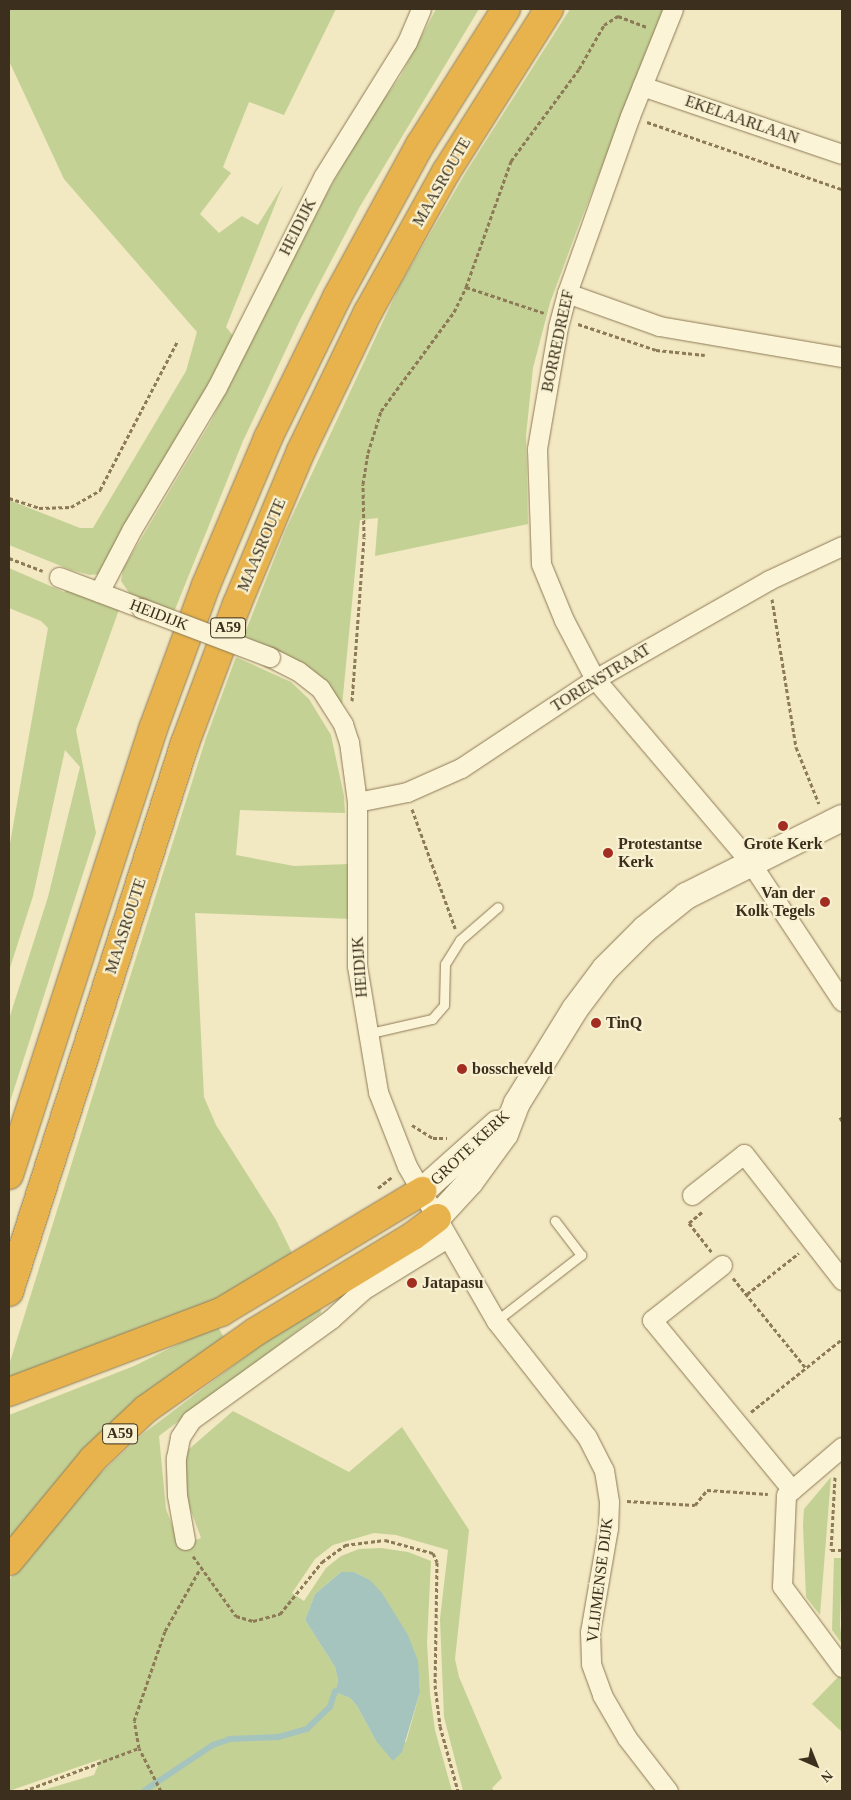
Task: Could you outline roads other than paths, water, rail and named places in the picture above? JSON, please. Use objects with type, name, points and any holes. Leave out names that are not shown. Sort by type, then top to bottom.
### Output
[{"type":"highway","name":"A59","points":[[9,1175],[153,729],[206,586],[268,438],[337,297],[420,145],[506,9]]},
{"type":"highway","name":"MAASROUTE","points":[[9,1292],[185,743],[237,604],[300,451],[368,312],[446,172],[549,9]]},
{"type":"highway","points":[[9,1392],[221,1312],[422,1191]]},
{"type":"highway","name":"A59","points":[[9,1561],[93,1459],[146,1409],[217,1356],[413,1236],[442,1228]]},
{"type":"main road","name":"GROTE KERK","points":[[442,1228],[470,1182],[505,1134],[517,1103],[576,1008],[605,969],[645,929],[686,896],[750,862],[835,822]]},
{"type":"main road","name":"GROTE KERK","points":[[422,1191],[449,1170],[517,1103]]},
{"type":"street","name":"HEIDIJK","points":[[421,9],[407,42],[323,177],[217,387],[132,529],[99,592],[270,657],[298,671],[320,688],[343,724],[349,742],[357,802],[357,966],[366,1034],[378,1092],[392,1133],[442,1228]]},
{"type":"street","name":"BORREDREEF","points":[[673,9],[630,116],[567,293],[560,319],[537,449],[541,564],[564,620],[595,679],[750,862],[842,1000]]},
{"type":"street","name":"EKELAARLAAN","points":[[642,86],[842,154]]},
{"type":"street","points":[[567,293],[659,326],[842,357]]},
{"type":"street","name":"TORENSTRAAT","points":[[357,802],[407,792],[461,768],[595,679],[769,580],[842,546]]},
{"type":"street","points":[[59,577],[99,592]]},
{"type":"street","points":[[692,1195],[744,1154],[842,1280]]},
{"type":"street","points":[[185,1540],[177,1495],[176,1458],[180,1437],[191,1420],[331,1319],[363,1290],[442,1228]]},
{"type":"street","name":"VLIJMENSE DIJK","points":[[442,1228],[496,1321],[587,1436],[604,1470],[609,1502],[608,1528],[590,1632],[591,1664],[602,1695],[627,1738],[668,1791]]},
{"type":"street","points":[[722,1265],[652,1320],[737,1424],[789,1492],[782,1586],[842,1668]]},
{"type":"street","points":[[789,1492],[839,1450]]},
{"type":"lane","points":[[366,1034],[432,1019],[444,1005],[445,964],[460,940],[498,907]]},
{"type":"lane","points":[[496,1321],[582,1255],[555,1221]]},
{"type":"water","points":[[341,1572],[354,1572],[370,1580],[382,1593],[408,1635],[418,1661],[420,1692],[402,1752],[393,1761],[376,1741],[357,1706],[350,1698],[335,1692],[338,1681],[335,1667],[305,1620],[315,1594]]},
{"type":"waterway","points":[[144,1791],[213,1745],[230,1739],[279,1737],[307,1729],[330,1707],[335,1692]]},
{"type":"place","name":"Grote Kerk","points":[[783,826]]},
{"type":"place","name":"Protestantse Kerk","points":[[608,853]]},
{"type":"place","name":"Van der Kolk Tegels","points":[[825,902]]},
{"type":"place","name":"TinQ","points":[[596,1023]]},
{"type":"place","name":"bosscheveld","points":[[462,1069]]},
{"type":"place","name":"Jatapasu","points":[[412,1283]]}]
